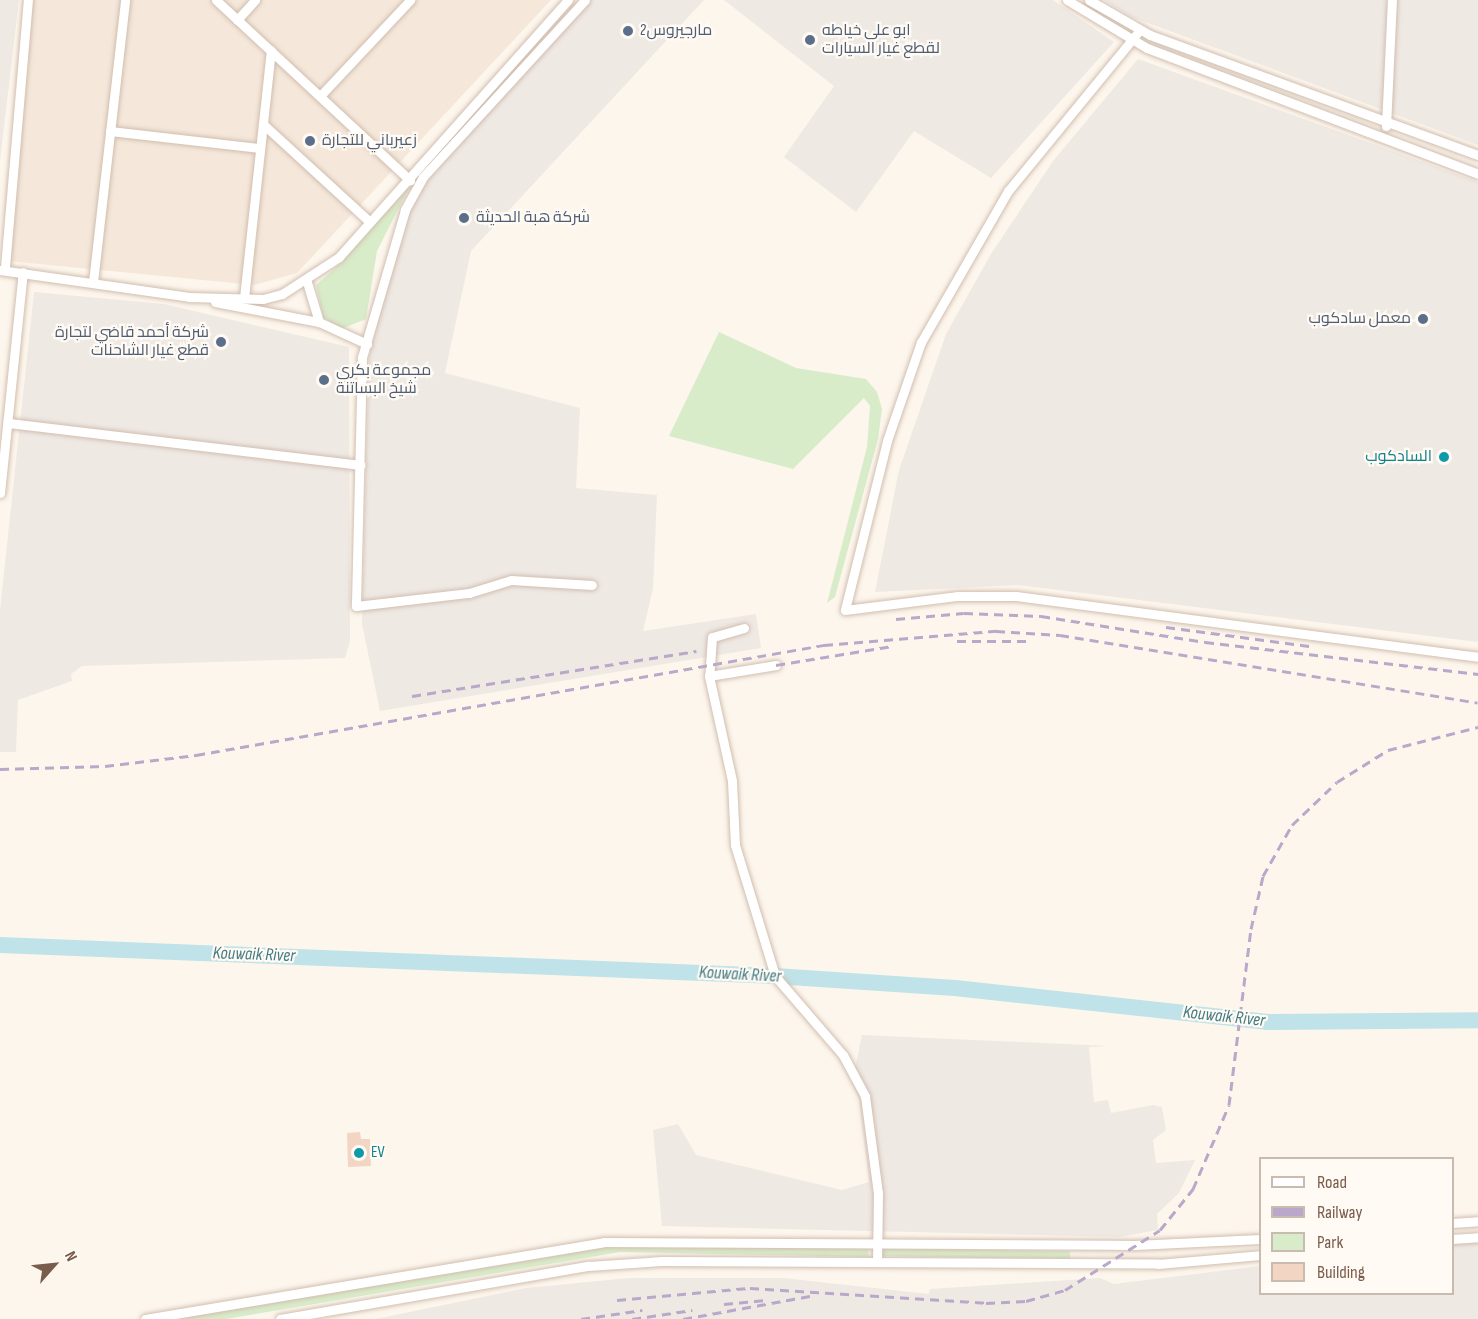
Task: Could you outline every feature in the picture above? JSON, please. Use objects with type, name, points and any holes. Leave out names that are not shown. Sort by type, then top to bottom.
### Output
[{"type":"street","points":[[28,0],[2,267],[189,297],[319,322],[367,344]]},
{"type":"street","points":[[93,282],[125,0]]},
{"type":"street","points":[[216,0],[416,186]]},
{"type":"street","points":[[237,20],[255,0]]},
{"type":"street","points":[[320,96],[410,0]]},
{"type":"street","points":[[189,297],[273,296],[307,282],[339,257],[407,176],[568,0]]},
{"type":"street","points":[[585,0],[416,186],[405,210],[362,357],[356,606],[469,593],[511,580],[592,585]]},
{"type":"street","points":[[1067,0],[1131,41],[1478,174]]},
{"type":"street","points":[[1089,0],[1139,31],[1478,155]]},
{"type":"street","points":[[1384,137],[1392,0]]},
{"type":"street","points":[[1139,31],[1008,191],[921,342],[887,441],[845,610],[958,596],[1016,596],[1478,657]]},
{"type":"street","points":[[244,298],[271,50]]},
{"type":"street","points":[[1270,94],[1274,82]]},
{"type":"street","points":[[262,124],[369,221]]},
{"type":"street","points":[[110,130],[260,148]]},
{"type":"street","points":[[0,493],[23,272]]},
{"type":"street","points":[[307,282],[319,322]]},
{"type":"street","points":[[9,423],[360,465]]},
{"type":"street","points":[[744,628],[712,637],[709,676],[732,781],[735,845],[775,976],[843,1055],[865,1096],[878,1193],[877,1262]]},
{"type":"street","points":[[709,676],[776,665]]},
{"type":"street","points":[[1454,1223],[1478,1221]]},
{"type":"street","points":[[1454,1239],[1478,1237]]},
{"type":"street","points":[[145,1319],[604,1242],[1135,1245],[1259,1239]]},
{"type":"street","points":[[280,1319],[588,1266],[662,1261],[1158,1264],[1259,1255]]},
{"type":"shaded area","points":[[0,0],[19,0],[0,161]]},
{"type":"shaded area","points":[[33,0],[551,0],[297,273],[254,285],[8,261]]},
{"type":"shaded area","points":[[589,0],[704,0],[471,251],[445,373],[580,408],[576,488],[657,495],[653,589],[643,631],[756,614],[761,648],[380,711],[362,624],[369,357],[408,201]]},
{"type":"shaded area","points":[[724,0],[1053,0],[1114,42],[991,178],[914,131],[856,212],[784,157],[834,86]]},
{"type":"shaded area","points":[[1104,0],[1478,0],[1478,145],[1132,17]]},
{"type":"shaded area","points":[[1138,59],[1478,182],[1478,642],[1018,585],[875,592],[899,470],[946,334],[991,254],[1053,161]]},
{"type":"shaded area","points":[[34,292],[164,304],[349,347],[350,641],[345,658],[82,666],[71,674],[72,681],[18,700],[16,752],[0,752],[0,610]]},
{"type":"shaded area","points":[[862,1035],[1109,1046],[1089,1047],[1094,1102],[1108,1100],[1111,1113],[1153,1105],[1162,1107],[1166,1130],[1153,1140],[1156,1163],[1195,1160],[1179,1193],[1157,1214],[1158,1230],[1119,1237],[662,1226],[653,1130],[678,1124],[696,1155],[842,1190],[869,1182],[859,1100],[852,1083]]},
{"type":"shaded area","points":[[1478,1241],[1478,1319],[376,1319],[526,1288],[629,1278],[783,1278],[929,1294],[930,1289],[1100,1278],[1114,1284],[1259,1266],[1259,1295],[1454,1295],[1454,1244]]},
{"type":"green space","points":[[405,185],[409,188],[377,251],[366,319],[341,329],[323,317],[316,285],[342,262]]},
{"type":"green space","points":[[719,332],[796,368],[866,379],[877,392],[882,409],[878,439],[835,597],[827,603],[867,447],[870,406],[864,398],[793,469],[669,436]]},
{"type":"green space","points":[[662,1244],[868,1248],[869,1257],[620,1252],[226,1319],[165,1319],[591,1248]]},
{"type":"green space","points":[[881,1248],[1070,1251],[1070,1259],[881,1256]]},
{"type":"building","name":"EV","points":[[360,1132],[361,1139],[370,1139],[371,1166],[348,1167],[347,1133]]},
{"type":"waterway","name":"Kouwaik River","points":[[0,945],[775,976],[955,988],[1268,1022],[1478,1020]]},
{"type":"railway","points":[[896,619],[964,613],[1041,616],[1205,642],[1478,674]]},
{"type":"railway","points":[[1166,627],[1315,647]]},
{"type":"railway","points":[[0,769],[105,766],[196,755],[824,645],[996,631],[1060,635],[1478,703]]},
{"type":"railway","points":[[957,641],[1029,641]]},
{"type":"railway","points":[[776,665],[892,646]]},
{"type":"railway","points":[[412,696],[696,651]]},
{"type":"railway","points":[[617,1300],[750,1288],[986,1303],[1026,1301],[1065,1290],[1160,1230],[1193,1189],[1229,1105],[1251,929],[1263,876],[1292,825],[1337,782],[1388,750],[1478,727]]},
{"type":"railway","points":[[683,1319],[810,1296]]},
{"type":"railway","points":[[724,1304],[766,1300]]},
{"type":"railway","points":[[581,1319],[642,1310]]},
{"type":"railway","points":[[632,1319],[692,1310]]},
{"type":"place","name":"مارجيروس2","points":[[628,31]]},
{"type":"place","name":"ابو علي خياطه لقطع غيار السيارات","points":[[810,40]]},
{"type":"place","name":"زعيرباني للتجارة","points":[[310,141]]},
{"type":"place","name":"شركة هبة الحديثة","points":[[464,218]]},
{"type":"place","name":"معمل سادكوب","points":[[1423,319]]},
{"type":"place","name":"شركة أحمد قاضي لتجارة قطع غيار الشاحنات","points":[[221,342]]},
{"type":"place","name":"مجموعة بكري شيخ البساتنة","points":[[324,380]]},
{"type":"place","name":"السادكوب","points":[[1444,457]]},
{"type":"place","name":"EV","points":[[359,1153]]}]
